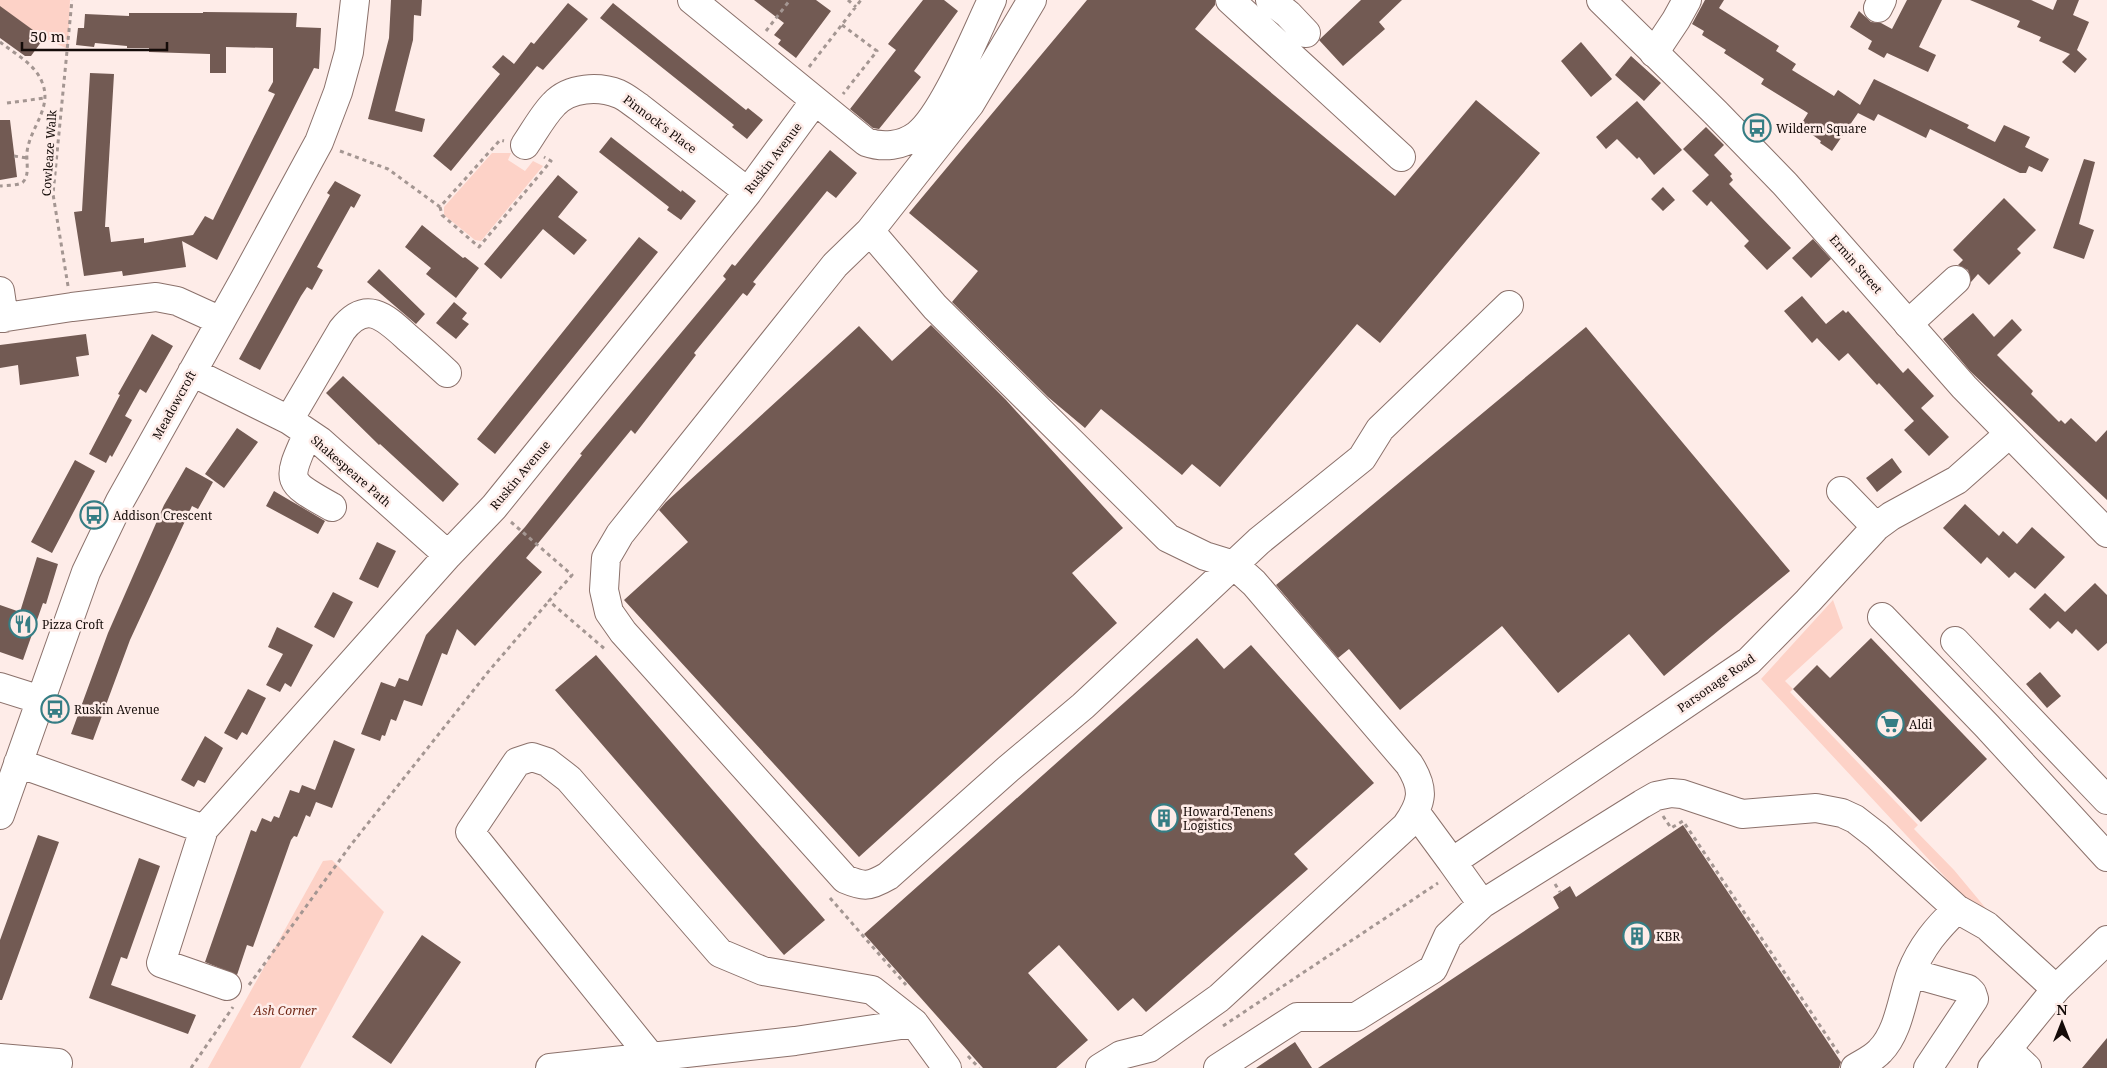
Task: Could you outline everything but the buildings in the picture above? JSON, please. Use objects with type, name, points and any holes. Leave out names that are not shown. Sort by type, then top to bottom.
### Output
[{"type":"street","name":"Meadowcroft","points":[[0,815],[86,572],[120,502],[319,142],[338,92],[349,52],[355,0]]},
{"type":"street","points":[[692,0],[812,100],[866,142],[882,146],[899,144],[913,138],[930,121],[943,100],[992,0]]},
{"type":"street","points":[[1032,0],[970,104],[870,231],[835,265],[620,534],[606,558],[604,578],[606,604],[623,632],[845,879],[865,886],[876,883],[888,876],[1008,769],[1083,706],[1259,541],[1362,458],[1380,430],[1509,305]]},
{"type":"street","points":[[1230,0],[1402,158]]},
{"type":"street","name":"Ermin Street","points":[[1601,0],[1785,184],[1964,387],[2107,533]]},
{"type":"street","points":[[1654,53],[1687,0]]},
{"type":"street","name":"Pinnock's Place","points":[[525,145],[554,103],[564,96],[577,91],[605,90],[621,95],[639,107],[748,192]]},
{"type":"street","name":"Ruskin Avenue","points":[[235,989],[161,964],[204,829],[448,555],[494,507],[748,192],[812,100]]},
{"type":"street","points":[[870,231],[935,307],[1168,538],[1205,556],[1234,565],[1254,583],[1409,764],[1419,780],[1423,822],[1482,904]]},
{"type":"street","points":[[1908,324],[1956,280]]},
{"type":"street","points":[[0,291],[2,318],[156,297],[177,301],[221,321]]},
{"type":"street","points":[[332,507],[302,490],[294,480],[293,467],[299,427],[342,330],[349,321],[367,313],[385,317],[447,372]]},
{"type":"street","name":"Shakespeare Path","points":[[192,372],[299,427],[320,441],[448,555]]},
{"type":"street","name":"Parsonage Road","points":[[1452,862],[1749,661],[1767,645],[1876,527],[1897,512],[1958,480],[2009,434]]},
{"type":"street","points":[[1841,490],[1876,527]]},
{"type":"street","points":[[1882,617],[1967,705],[2107,857]]},
{"type":"street","points":[[1955,641],[2107,800]]},
{"type":"street","points":[[0,687],[41,700]]},
{"type":"street","points":[[651,1057],[470,832],[517,762],[532,757],[547,762],[569,779],[720,953],[762,971],[872,990],[914,1023],[948,1068]]},
{"type":"street","points":[[18,763],[204,829]]},
{"type":"street","points":[[1218,1068],[1297,1016],[1356,1017],[1432,969],[1448,936],[1482,904],[1642,804],[1656,796],[1672,793],[1682,794],[1742,814],[1816,808],[1842,813],[1855,819],[1877,836],[1957,909],[1987,926],[2056,988]]},
{"type":"street","points":[[1100,1068],[1121,1055],[1149,1048],[1219,998],[1394,839],[1423,822]]},
{"type":"street","points":[[1847,1061],[1883,1061],[1886,1044],[1895,1026],[1911,974],[1926,943],[1957,909]]},
{"type":"street","points":[[2027,1068],[1999,1059],[2056,988],[2107,940]]},
{"type":"street","points":[[1911,974],[1968,989],[1974,999],[1928,1068]]},
{"type":"street","points":[[550,1068],[795,1041],[914,1023]]},
{"type":"street","points":[[0,1058],[58,1064]]},
{"type":"path","name":"Cowleaze Walk","points":[[72,0],[52,194],[72,307]]},
{"type":"path","points":[[753,50],[790,0]]},
{"type":"path","points":[[848,0],[856,7]]},
{"type":"path","points":[[812,100],[842,25],[861,0]]},
{"type":"path","points":[[812,100],[877,51],[842,25]]},
{"type":"path","points":[[0,42],[38,74],[44,87],[45,98],[41,117],[30,137],[27,175],[24,181],[20,184],[0,186]]},
{"type":"path","points":[[0,49],[8,48]]},
{"type":"path","points":[[8,103],[45,98]]},
{"type":"path","points":[[319,142],[388,169],[440,207],[442,215],[479,247],[551,161],[525,145],[500,140],[440,207]]},
{"type":"path","points":[[14,156],[27,158]]},
{"type":"path","points":[[191,1068],[235,989],[488,672],[549,602]]},
{"type":"path","points":[[1655,819],[1662,814],[1671,828],[1683,821],[1847,1061]]},
{"type":"path","points":[[1218,1030],[1441,882],[1452,862]]},
{"type":"green space","points":[[0,0],[70,0],[68,49],[44,38],[0,7]]},
{"type":"green space","points":[[492,153],[511,153],[508,160],[525,171],[533,161],[543,166],[481,241],[475,240],[444,215],[444,207]]},
{"type":"green space","points":[[1833,600],[1843,628],[1785,681],[1793,689],[1790,692],[1918,825],[1914,829],[1954,870],[1998,923],[1984,917],[1959,892],[1761,679]]},
{"type":"green space","name":"Ash Corner","points":[[332,860],[384,912],[300,1068],[208,1068],[323,861]]},
{"type":"place","name":"Wildern Square","points":[[1757,128]]},
{"type":"place","name":"Addison Crescent","points":[[94,515]]},
{"type":"place","name":"Pizza Croft","points":[[23,624]]},
{"type":"place","name":"Ruskin Avenue","points":[[55,709]]},
{"type":"place","name":"Aldi","points":[[1890,724]]},
{"type":"place","name":"Howard Tenens Logistics","points":[[1164,818]]},
{"type":"place","name":"KBR","points":[[1637,936]]}]
